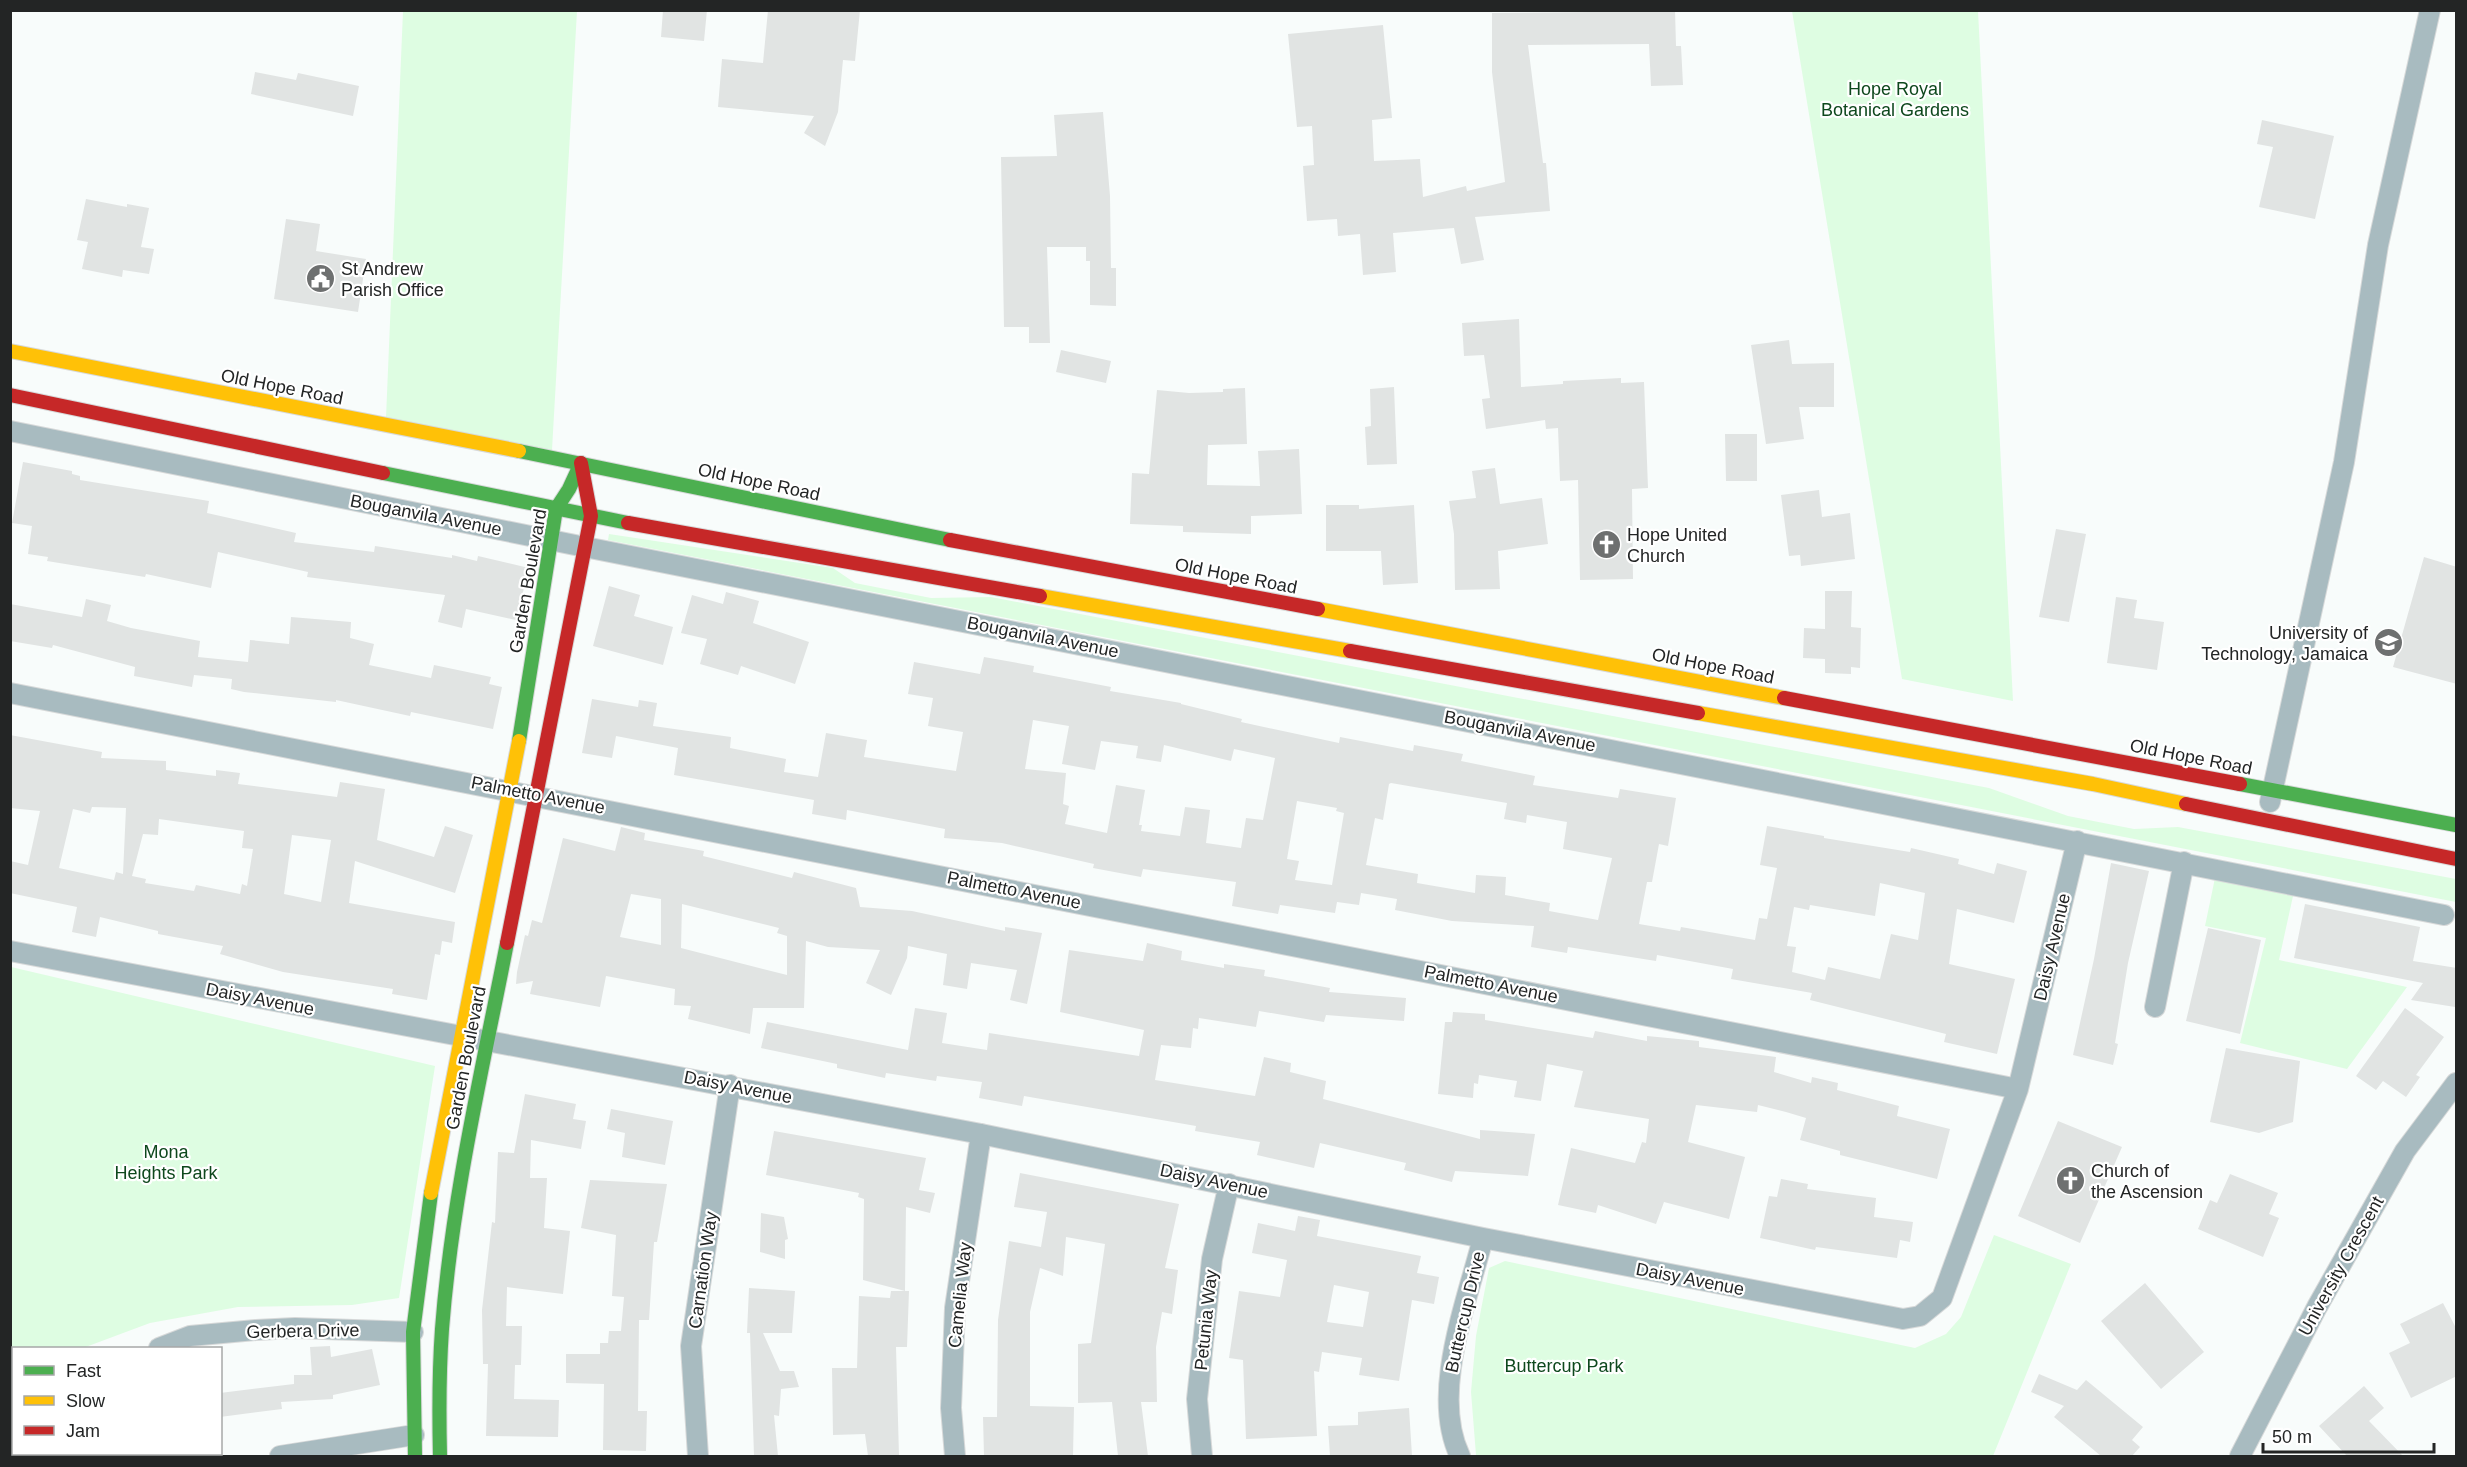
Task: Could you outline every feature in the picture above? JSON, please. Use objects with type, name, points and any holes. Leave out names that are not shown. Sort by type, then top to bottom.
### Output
[{"type":"main road","name":"Old Hope Road","points":[[10,351],[581,463],[878,526],[2457,825]]},
{"type":"main road","points":[[10,395],[591,516],[2081,782],[2457,859]]},
{"type":"main road","name":"Garden Boulevard","points":[[415,1456],[413,1332],[434,1172],[532,665],[556,508],[569,489],[581,463]]},
{"type":"main road","name":"Garden Boulevard","points":[[440,1456],[438,1426],[441,1330],[461,1179],[486,1042],[591,516],[581,463]]},
{"type":"street","points":[[2266,821],[2344,462],[2378,245],[2430,10]]},
{"type":"street","name":"Bouganvila Avenue","points":[[10,431],[2444,915]]},
{"type":"street","name":"Palmetto Avenue","points":[[10,693],[537,795],[2018,1089]]},
{"type":"street","name":"Daisy Avenue","points":[[10,951],[486,1042],[730,1085],[1229,1184],[1483,1239],[1903,1319],[1920,1316],[1942,1298],[2018,1089],[2077,841]]},
{"type":"street","points":[[2155,1007],[2184,862]]},
{"type":"street","name":"University Crescent","points":[[2240,1456],[2318,1307],[2405,1151],[2457,1083]]},
{"type":"street","name":"Carnation Way","points":[[698,1456],[692,1346],[730,1085]]},
{"type":"street","name":"Camelia Way","points":[[955,1456],[951,1408],[955,1308],[981,1134]]},
{"type":"street","name":"Petunia Way","points":[[1202,1456],[1197,1399],[1212,1259],[1229,1184]]},
{"type":"street","name":"Buttercup Drive","points":[[1460,1456],[1453,1441],[1448,1386],[1458,1335],[1483,1239]]},
{"type":"street","name":"Gerbera Drive","points":[[162,1347],[190,1336],[256,1330],[295,1328],[413,1332]]},
{"type":"street","points":[[280,1456],[414,1434]]},
{"type":"green space","points":[[403,11],[577,11],[552,450],[386,418]]},
{"type":"green space","name":"Hope Royal Botanical Gardens","points":[[1792,11],[1978,11],[2013,701],[1902,679]]},
{"type":"green space","points":[[609,534],[833,568],[855,583],[931,598],[991,597],[1989,788],[2068,816],[2134,829],[2178,827],[2456,879],[2456,902],[608,540]]},
{"type":"green space","points":[[2215,878],[2293,896],[2279,960],[2407,987],[2347,1069],[2240,1043],[2266,938],[2205,926]]},
{"type":"green space","name":"Mona Heights Park","points":[[11,967],[435,1066],[399,1298],[352,1305],[238,1307],[150,1323],[86,1347],[12,1347],[11,1389]]},
{"type":"green space","name":"Buttercup Park","points":[[1994,1235],[2071,1264],[1993,1456],[1476,1455],[1471,1392],[1476,1336],[1489,1268],[1505,1261],[1915,1348],[1946,1334],[1961,1317]]},
{"type":"building","points":[[663,10],[707,10],[704,41],[661,37]]},
{"type":"building","points":[[768,10],[860,10],[855,61],[843,60],[838,112],[825,146],[804,133],[814,116],[718,107],[722,59],[763,63]]},
{"type":"building","points":[[1590,10],[1675,10],[1676,46],[1681,46],[1683,85],[1651,86],[1649,44],[1528,45],[1543,163],[1546,163],[1550,211],[1475,217],[1484,260],[1461,264],[1454,228],[1393,233],[1396,272],[1363,275],[1360,234],[1338,236],[1337,219],[1307,221],[1303,166],[1314,165],[1312,126],[1297,127],[1288,34],[1383,25],[1392,118],[1372,120],[1374,161],[1420,159],[1423,197],[1466,186],[1467,191],[1505,182],[1492,72],[1492,13],[1590,12]]},
{"type":"building","points":[[255,72],[296,80],[298,73],[359,86],[353,116],[251,94]]},
{"type":"building","points":[[1103,112],[1110,196],[1111,268],[1116,268],[1116,306],[1090,305],[1090,261],[1086,261],[1086,247],[1047,247],[1050,343],[1029,343],[1029,327],[1004,327],[1001,157],[1057,156],[1054,115]]},
{"type":"building","points":[[2262,120],[2334,136],[2315,219],[2259,207],[2273,147],[2257,144]]},
{"type":"building","points":[[86,199],[127,207],[127,204],[149,208],[141,247],[154,249],[149,274],[123,270],[122,277],[82,269],[88,242],[77,240]]},
{"type":"building","name":"St Andrew Parish Office","points":[[286,219],[320,224],[316,251],[366,259],[358,312],[274,299]]},
{"type":"building","points":[[1519,319],[1521,387],[1563,384],[1563,381],[1621,378],[1621,383],[1644,382],[1648,488],[1632,489],[1633,579],[1580,580],[1578,480],[1560,481],[1558,428],[1546,429],[1545,420],[1486,429],[1482,399],[1490,398],[1484,355],[1464,356],[1462,323]]},
{"type":"building","points":[[1789,340],[1792,364],[1834,363],[1834,407],[1799,407],[1804,439],[1766,444],[1751,345]]},
{"type":"building","points":[[1061,350],[1111,361],[1106,383],[1056,372]]},
{"type":"building","points":[[1394,387],[1397,464],[1367,465],[1365,427],[1371,426],[1370,389]]},
{"type":"building","points":[[1245,388],[1247,444],[1208,445],[1207,485],[1260,486],[1258,451],[1299,449],[1302,514],[1251,516],[1251,534],[1183,532],[1183,526],[1130,524],[1132,473],[1149,474],[1157,390],[1189,393],[1223,392],[1223,389]]},
{"type":"building","points":[[1725,434],[1757,434],[1757,481],[1726,481]]},
{"type":"building","points":[[23,462],[72,471],[72,474],[80,476],[80,480],[209,501],[207,513],[296,533],[294,542],[374,552],[375,546],[452,558],[452,555],[477,561],[478,556],[529,568],[516,620],[466,609],[462,628],[438,622],[445,595],[307,577],[308,572],[218,552],[211,588],[146,574],[145,577],[47,561],[48,557],[28,554],[32,526],[12,523]]},
{"type":"building","points":[[1495,468],[1500,504],[1542,498],[1548,544],[1498,551],[1500,589],[1455,590],[1454,534],[1449,501],[1476,498],[1472,471]]},
{"type":"building","points":[[1819,490],[1822,517],[1850,513],[1855,559],[1801,566],[1800,555],[1789,556],[1781,495]]},
{"type":"building","points":[[1326,505],[1359,505],[1359,509],[1414,505],[1418,583],[1383,585],[1381,551],[1326,551]]},
{"type":"building","points":[[2056,529],[2086,534],[2069,622],[2039,617]]},
{"type":"building","points":[[2424,557],[2457,567],[2457,684],[2393,667]]},
{"type":"building","points":[[609,586],[640,595],[634,616],[673,627],[663,665],[593,646]]},
{"type":"building","points":[[1825,591],[1852,591],[1851,627],[1861,628],[1860,668],[1851,667],[1851,674],[1825,673],[1825,659],[1803,658],[1804,628],[1825,629]]},
{"type":"building","points":[[726,592],[759,601],[753,623],[809,642],[795,684],[741,666],[738,675],[700,664],[707,639],[681,633],[692,595],[723,604]]},
{"type":"building","points":[[2116,597],[2137,600],[2134,618],[2164,622],[2157,670],[2107,663]]},
{"type":"building","points":[[86,599],[111,605],[107,621],[200,641],[198,657],[248,662],[250,640],[289,644],[291,617],[351,622],[350,638],[374,644],[369,665],[431,678],[434,665],[491,677],[489,684],[502,687],[493,729],[411,712],[410,716],[336,700],[336,702],[244,692],[231,689],[232,679],[194,675],[192,687],[134,676],[135,667],[53,645],[52,648],[10,641],[10,604],[82,617]]},
{"type":"building","points":[[984,657],[1034,666],[1033,672],[1111,687],[1110,691],[1181,703],[1242,719],[1241,722],[1339,743],[1340,737],[1413,751],[1414,745],[1463,754],[1461,761],[1535,776],[1533,785],[1618,798],[1620,789],[1676,798],[1668,846],[1659,844],[1652,882],[1647,882],[1639,924],[1680,931],[1681,927],[1755,940],[1759,918],[1767,919],[1777,868],[1760,865],[1767,826],[1910,852],[1911,848],[1959,859],[1958,864],[1994,874],[1997,863],[2027,871],[2014,923],[1957,909],[1949,964],[2015,979],[1997,1054],[1944,1042],[1946,1034],[1810,1000],[1812,993],[1731,979],[1733,969],[1657,955],[1656,961],[1568,947],[1567,953],[1531,947],[1534,926],[1452,921],[1395,910],[1397,899],[1361,893],[1359,905],[1337,902],[1335,913],[1280,905],[1278,914],[1232,906],[1236,882],[1143,869],[1141,877],[1093,868],[1094,864],[1002,843],[944,838],[945,829],[847,810],[846,820],[812,814],[814,800],[674,775],[678,748],[616,736],[612,758],[582,753],[592,699],[638,707],[639,700],[657,703],[653,726],[731,737],[730,748],[786,759],[784,772],[818,777],[826,733],[867,740],[864,757],[956,771],[963,732],[928,726],[933,698],[908,694],[914,662],[980,674]],"holes":[[[1033,720],[1069,726],[1062,764],[1095,770],[1101,741],[1138,746],[1136,758],[1161,762],[1164,745],[1231,761],[1234,749],[1275,758],[1263,820],[1246,818],[1241,848],[1206,843],[1210,810],[1185,807],[1180,836],[1141,831],[1142,825],[1139,825],[1145,790],[1116,785],[1107,833],[1065,824],[1069,806],[1063,804],[1066,773],[1025,769]],[[1389,784],[1507,803],[1504,819],[1526,823],[1527,815],[1567,822],[1563,849],[1612,858],[1598,920],[1549,911],[1550,903],[1505,895],[1506,877],[1476,875],[1475,893],[1417,883],[1418,874],[1366,865],[1375,818],[1383,820]],[[1297,801],[1337,808],[1336,811],[1344,813],[1332,885],[1295,880],[1299,861],[1287,859]],[[1880,883],[1925,893],[1918,940],[1891,934],[1880,979],[1828,967],[1825,980],[1792,972],[1796,947],[1787,946],[1794,907],[1809,910],[1810,905],[1875,916]]]},
{"type":"building","points":[[10,735],[102,752],[101,758],[166,761],[166,770],[216,776],[216,770],[240,773],[238,784],[337,797],[340,782],[385,789],[377,840],[434,857],[445,826],[473,835],[455,893],[355,861],[349,903],[455,922],[452,943],[442,941],[440,955],[435,954],[427,1000],[392,994],[393,989],[283,972],[220,954],[223,946],[158,934],[158,931],[100,917],[96,937],[72,932],[77,907],[10,893],[10,861],[28,865],[40,811],[10,808]],"holes":[[[92,807],[126,808],[123,874],[116,872],[114,880],[59,868],[73,809],[90,813]],[[159,819],[244,831],[242,848],[253,849],[247,886],[242,884],[240,894],[196,885],[194,891],[145,883],[146,879],[132,876],[143,834],[158,835]],[[292,835],[331,840],[321,902],[284,894]]]},
{"type":"building","points":[[621,827],[645,833],[644,840],[704,851],[703,856],[792,878],[794,872],[856,888],[860,907],[912,911],[1005,931],[1005,927],[1042,933],[1027,1004],[1010,1000],[1017,970],[971,963],[967,989],[943,985],[947,954],[908,946],[907,958],[891,995],[866,983],[880,950],[828,947],[806,941],[804,1008],[753,1008],[750,1034],[688,1019],[691,1006],[674,1005],[675,989],[606,976],[600,1007],[530,994],[533,981],[516,984],[517,972],[525,935],[528,936],[532,920],[542,923],[563,838],[615,851]],"holes":[[[631,894],[661,899],[661,945],[620,937]],[[682,904],[779,928],[777,933],[787,936],[787,975],[681,948]]]},
{"type":"building","points":[[2111,863],[2149,871],[2128,963],[2115,1043],[2118,1044],[2113,1065],[2073,1055],[2094,959]]},
{"type":"building","points":[[2305,904],[2420,927],[2413,961],[2457,968],[2455,1007],[2411,1000],[2423,983],[2294,958]]},
{"type":"building","points":[[2208,928],[2261,940],[2240,1034],[2186,1021]]},
{"type":"building","points":[[1147,943],[1182,951],[1181,960],[1224,968],[1224,964],[1265,970],[1264,976],[1330,988],[1329,992],[1406,998],[1404,1021],[1326,1015],[1324,1022],[1259,1011],[1256,1027],[1199,1018],[1198,1029],[1193,1028],[1191,1048],[1161,1045],[1155,1080],[1255,1096],[1264,1057],[1291,1063],[1290,1072],[1326,1081],[1323,1099],[1480,1139],[1480,1130],[1535,1134],[1528,1176],[1455,1171],[1452,1182],[1404,1170],[1406,1163],[1320,1143],[1314,1168],[1257,1155],[1260,1142],[1195,1131],[1196,1126],[1024,1096],[1022,1106],[979,1098],[982,1082],[937,1076],[936,1081],[886,1073],[885,1078],[837,1068],[837,1064],[761,1048],[767,1022],[908,1050],[915,1008],[947,1013],[942,1043],[987,1050],[989,1033],[1139,1056],[1144,1030],[1060,1012],[1069,950],[1143,961]]},
{"type":"building","points":[[2405,1008],[2444,1037],[2416,1075],[2420,1077],[2406,1097],[2383,1081],[2376,1090],[2356,1076]]},
{"type":"building","points":[[1453,1012],[1485,1014],[1485,1020],[1593,1038],[1595,1031],[1647,1041],[1647,1036],[1699,1041],[1699,1047],[1776,1057],[1774,1072],[1811,1083],[1812,1077],[1838,1083],[1837,1090],[1899,1106],[1897,1116],[1950,1129],[1937,1179],[1840,1155],[1840,1151],[1800,1140],[1806,1118],[1758,1105],[1757,1112],[1696,1105],[1688,1142],[1745,1157],[1729,1219],[1664,1202],[1656,1224],[1598,1205],[1596,1213],[1558,1205],[1571,1148],[1635,1163],[1642,1142],[1646,1143],[1649,1119],[1574,1107],[1583,1071],[1547,1064],[1541,1101],[1514,1097],[1517,1081],[1479,1075],[1478,1084],[1474,1083],[1473,1098],[1438,1094],[1445,1022],[1452,1022]]},
{"type":"building","points":[[2226,1048],[2300,1061],[2293,1122],[2259,1133],[2210,1122]]},
{"type":"building","points":[[525,1094],[576,1104],[573,1119],[586,1121],[581,1149],[531,1140],[530,1178],[547,1178],[544,1228],[570,1231],[563,1294],[507,1287],[506,1326],[522,1326],[521,1365],[515,1365],[514,1399],[559,1400],[558,1437],[486,1436],[488,1364],[483,1364],[482,1310],[492,1222],[495,1223],[498,1152],[514,1153]]},
{"type":"building","points":[[611,1109],[673,1121],[665,1165],[622,1157],[625,1133],[607,1129]]},
{"type":"building","name":"Church of the Ascension","points":[[2058,1121],[2122,1147],[2080,1243],[2018,1216]]},
{"type":"building","points":[[774,1131],[926,1158],[919,1190],[935,1193],[930,1213],[906,1207],[905,1291],[863,1280],[864,1199],[858,1197],[859,1193],[766,1175]]},
{"type":"building","points":[[1020,1173],[1179,1204],[1165,1268],[1178,1270],[1172,1314],[1162,1312],[1156,1347],[1157,1402],[1141,1402],[1148,1456],[1118,1456],[1112,1402],[1078,1403],[1078,1344],[1091,1343],[1105,1244],[1066,1237],[1063,1276],[1040,1268],[1030,1312],[1030,1406],[1074,1407],[1073,1456],[984,1456],[983,1417],[997,1417],[998,1320],[1009,1241],[1041,1247],[1047,1212],[1014,1207]]},
{"type":"building","points":[[2230,1174],[2278,1193],[2269,1214],[2279,1218],[2263,1257],[2198,1229],[2210,1200],[2217,1203]]},
{"type":"building","points":[[1781,1179],[1808,1184],[1807,1189],[1876,1198],[1874,1217],[1913,1222],[1910,1242],[1900,1240],[1897,1258],[1816,1247],[1815,1250],[1760,1238],[1769,1196],[1777,1197]]},
{"type":"building","points":[[590,1180],[667,1184],[657,1242],[654,1242],[649,1320],[639,1320],[638,1411],[647,1411],[646,1451],[603,1450],[604,1384],[566,1383],[566,1354],[600,1354],[600,1343],[608,1343],[609,1331],[621,1331],[624,1297],[612,1296],[616,1235],[581,1228]]},
{"type":"building","points":[[761,1213],[784,1217],[788,1239],[785,1240],[785,1259],[760,1252]]},
{"type":"building","points":[[1298,1216],[1320,1220],[1317,1236],[1421,1256],[1417,1273],[1439,1277],[1434,1304],[1412,1300],[1399,1381],[1359,1375],[1362,1358],[1322,1352],[1319,1372],[1314,1371],[1317,1436],[1246,1439],[1243,1360],[1229,1358],[1239,1291],[1280,1297],[1287,1260],[1252,1253],[1258,1223],[1295,1231]],"holes":[[[1334,1285],[1369,1292],[1363,1327],[1327,1322]]]},
{"type":"building","points":[[2145,1283],[2204,1352],[2161,1389],[2101,1321]]},
{"type":"building","points":[[749,1288],[795,1291],[792,1333],[763,1333],[780,1371],[794,1371],[799,1387],[781,1389],[779,1416],[774,1415],[778,1456],[754,1456],[750,1333],[747,1333]]},
{"type":"building","points":[[891,1291],[909,1291],[907,1347],[896,1347],[899,1456],[868,1456],[865,1434],[833,1435],[832,1368],[857,1368],[859,1296],[890,1298]]},
{"type":"building","points":[[2443,1303],[2457,1330],[2457,1376],[2411,1398],[2389,1353],[2410,1343],[2400,1324]]},
{"type":"building","points":[[330,1346],[331,1357],[372,1349],[380,1385],[333,1395],[333,1399],[281,1402],[282,1409],[222,1417],[222,1393],[294,1384],[294,1375],[312,1375],[310,1347]]},
{"type":"building","points":[[2039,1374],[2077,1390],[2086,1380],[2143,1427],[2132,1440],[2140,1447],[2132,1456],[2101,1456],[2054,1417],[2064,1406],[2031,1392]]},
{"type":"building","points":[[2364,1386],[2384,1408],[2369,1421],[2403,1456],[2347,1456],[2319,1426]]},
{"type":"building","points":[[1409,1408],[1412,1456],[1330,1456],[1328,1426],[1358,1425],[1358,1412]]},
{"type":"traffic: fast","points":[[519,451],[950,540]]},
{"type":"traffic: fast","points":[[519,741],[556,509],[569,489],[581,463]]},
{"type":"traffic: fast","points":[[383,473],[628,523]]},
{"type":"traffic: fast","points":[[2240,784],[2456,825]]},
{"type":"traffic: fast","points":[[440,1456],[441,1345],[453,1231],[460,1183],[507,943]]},
{"type":"traffic: fast","points":[[415,1456],[413,1332],[431,1193]]},
{"type":"traffic: slow","points":[[10,351],[519,451]]},
{"type":"traffic: slow","points":[[1040,596],[1350,651]]},
{"type":"traffic: slow","points":[[1318,609],[1784,698]]},
{"type":"traffic: slow","points":[[1698,713],[2093,784],[2186,804]]},
{"type":"traffic: slow","points":[[431,1193],[519,741]]},
{"type":"traffic: jam","points":[[10,395],[383,473]]},
{"type":"traffic: jam","points":[[507,943],[591,516],[581,463]]},
{"type":"traffic: jam","points":[[628,523],[1040,596]]},
{"type":"traffic: jam","points":[[950,540],[1318,609]]},
{"type":"traffic: jam","points":[[1350,651],[1698,713]]},
{"type":"traffic: jam","points":[[1784,698],[2240,784]]},
{"type":"traffic: jam","points":[[2186,804],[2456,859]]},
{"type":"place","name":"St Andrew Parish Office","points":[[320,279]]},
{"type":"place","name":"Hope United Church","points":[[1606,545]]},
{"type":"place","name":"University of Technology, Jamaica","points":[[2389,643]]},
{"type":"place","name":"Church of the Ascension","points":[[2070,1181]]}]
